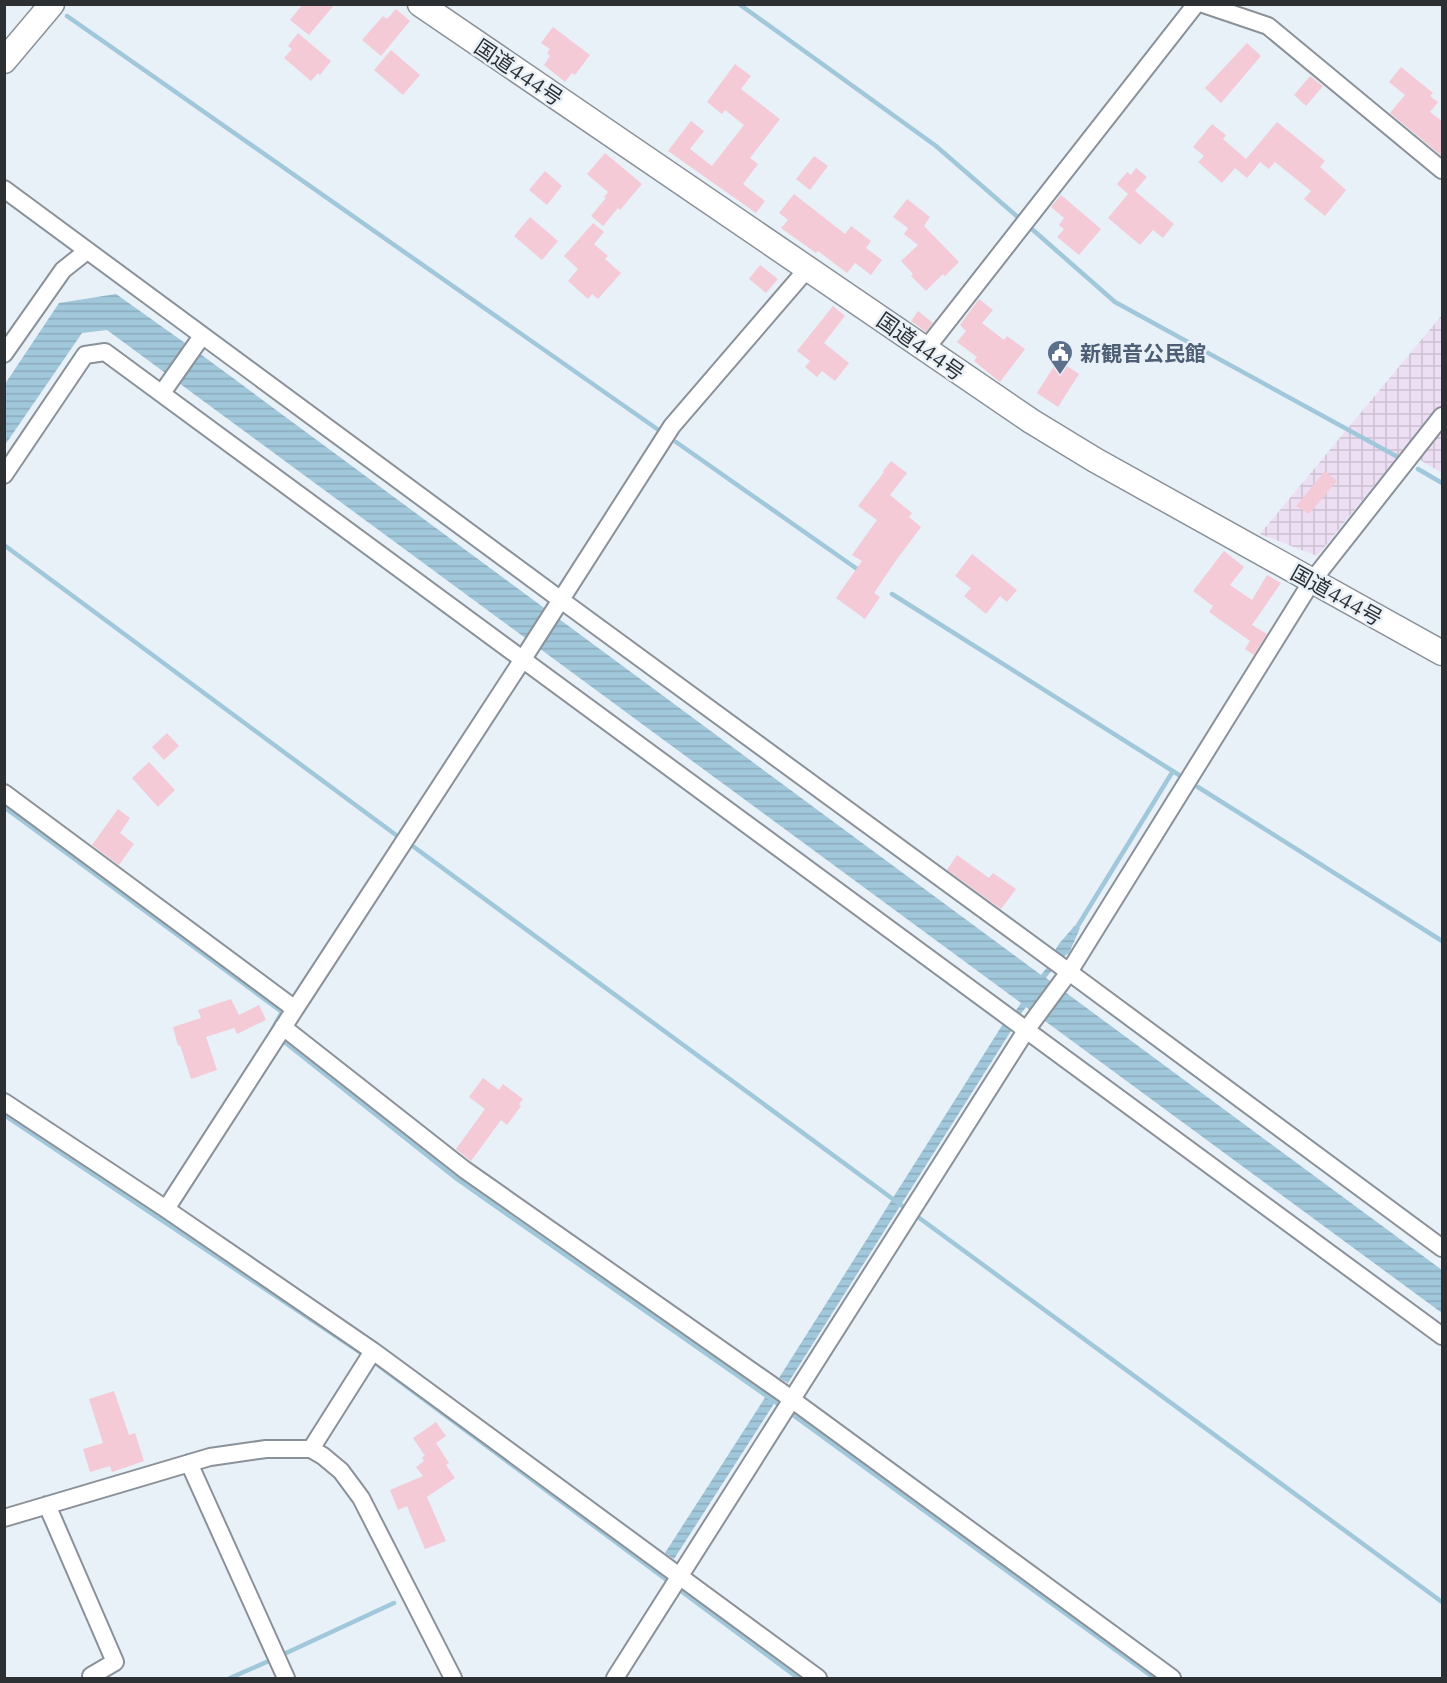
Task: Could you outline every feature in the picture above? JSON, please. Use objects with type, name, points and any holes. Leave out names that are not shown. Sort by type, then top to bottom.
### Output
[{"type":"highway","points":[[4,61],[52,4]]},
{"type":"highway","name":"国道444号","points":[[420,4],[1031,421],[1095,460],[1443,652]]},
{"type":"street","points":[[925,350],[1196,4]]},
{"type":"street","points":[[1203,4],[1268,26],[1443,170]]},
{"type":"street","points":[[4,189],[558,605],[1443,1248]]},
{"type":"street","points":[[4,354],[63,270],[87,251]]},
{"type":"street","points":[[166,1209],[672,426],[808,268]]},
{"type":"street","points":[[162,393],[202,336]]},
{"type":"street","points":[[4,475],[85,355],[105,352],[526,655],[1443,1336]]},
{"type":"street","points":[[615,1678],[680,1576],[783,1394],[1022,1022],[1060,969],[1312,581],[1443,416]]},
{"type":"street","points":[[4,792],[295,1009]]},
{"type":"street","points":[[283,1027],[465,1170],[783,1394],[1172,1678]]},
{"type":"street","points":[[4,1102],[166,1209],[373,1351],[818,1678]]},
{"type":"street","points":[[311,1449],[373,1351]]},
{"type":"street","points":[[4,1518],[210,1457],[266,1449],[311,1449],[341,1471],[360,1498],[453,1678]]},
{"type":"street","points":[[189,1463],[286,1678]]},
{"type":"street","points":[[47,1505],[115,1662],[91,1676],[92,1678]]},
{"type":"shaded area","points":[[1442,315],[1442,473],[1403,450],[1317,556],[1260,534]]},
{"type":"water","points":[[116,294],[1041,975],[1056,956],[1055,950],[1062,940],[1074,926],[1080,928],[1069,953],[1061,958],[1046,978],[1442,1270],[1442,1313],[1026,1007],[1009,1029],[1011,1031],[788,1383],[779,1378],[1003,1024],[1006,1025],[1021,1003],[107,330],[82,333],[5,445],[5,384],[59,303]]},
{"type":"water","points":[[768,1393],[777,1399],[674,1559],[665,1553]]},
{"type":"building","points":[[303,4],[335,4],[309,35],[290,20]]},
{"type":"building","points":[[396,9],[410,21],[381,56],[362,40],[383,16],[387,19]]},
{"type":"building","points":[[553,27],[590,55],[575,75],[572,73],[565,82],[544,65],[550,56],[547,53],[550,49],[541,43]]},
{"type":"building","points":[[298,33],[331,61],[320,75],[318,73],[311,81],[284,58],[292,49],[288,46]]},
{"type":"building","points":[[1247,43],[1261,56],[1221,103],[1205,88]]},
{"type":"building","points":[[391,50],[420,75],[403,95],[374,70]]},
{"type":"building","points":[[735,64],[751,76],[741,89],[780,119],[750,158],[758,164],[743,184],[765,201],[756,213],[668,151],[691,121],[704,131],[690,149],[712,166],[744,125],[725,110],[722,114],[707,102]]},
{"type":"building","points":[[1401,67],[1433,93],[1430,96],[1438,102],[1430,112],[1443,122],[1443,157],[1390,113],[1405,95],[1389,82]]},
{"type":"building","points":[[1310,76],[1323,86],[1306,106],[1294,95]]},
{"type":"building","points":[[1277,122],[1325,161],[1320,167],[1346,190],[1325,216],[1304,199],[1311,191],[1275,162],[1269,169],[1260,162],[1247,178],[1235,168],[1222,183],[1198,162],[1204,156],[1193,147],[1212,124],[1226,135],[1223,139],[1246,159]]},
{"type":"building","points":[[605,153],[642,184],[603,226],[591,216],[606,198],[604,197],[608,192],[587,174]]},
{"type":"building","points":[[814,156],[828,166],[810,190],[796,179]]},
{"type":"building","points":[[1136,168],[1147,177],[1135,191],[1174,224],[1163,238],[1153,230],[1140,245],[1108,218],[1128,194],[1117,184],[1127,172],[1131,175]]},
{"type":"building","points":[[545,171],[562,186],[547,205],[529,190]]},
{"type":"building","points":[[794,194],[845,234],[851,226],[871,241],[866,248],[882,260],[871,275],[855,263],[847,273],[818,251],[816,253],[781,228],[788,220],[779,213]]},
{"type":"building","points":[[1061,195],[1101,229],[1079,255],[1057,237],[1064,229],[1059,225],[1064,218],[1051,207]]},
{"type":"building","points":[[907,199],[930,217],[924,226],[959,262],[926,291],[911,276],[913,274],[901,261],[918,245],[904,234],[908,228],[893,217]]},
{"type":"building","points":[[530,217],[558,241],[542,260],[514,236]]},
{"type":"building","points":[[593,223],[604,232],[594,244],[608,256],[605,259],[621,273],[598,299],[592,294],[588,299],[568,281],[578,269],[564,256]]},
{"type":"building","points":[[760,265],[778,279],[766,293],[749,279]]},
{"type":"building","points":[[979,299],[993,310],[982,323],[1004,340],[1007,336],[1025,349],[1000,382],[974,361],[977,357],[957,342],[966,331],[960,325]]},
{"type":"building","points":[[833,306],[845,316],[824,343],[849,363],[835,381],[822,371],[817,377],[805,367],[810,361],[797,351]]},
{"type":"building","points":[[918,311],[933,323],[926,332],[911,321]]},
{"type":"building","points":[[1058,360],[1079,374],[1058,407],[1037,393]]},
{"type":"building","points":[[891,461],[907,473],[890,495],[912,513],[909,517],[921,527],[874,593],[880,597],[865,619],[836,598],[862,561],[852,555],[877,520],[858,506]]},
{"type":"building","points":[[1325,471],[1337,481],[1309,514],[1296,506]]},
{"type":"building","points":[[1224,551],[1244,567],[1230,585],[1252,600],[1267,575],[1281,583],[1252,625],[1267,634],[1254,655],[1245,649],[1250,641],[1209,612],[1213,606],[1193,591]]},
{"type":"building","points":[[972,554],[1017,590],[1007,602],[1000,596],[986,614],[964,596],[971,588],[955,576]]},
{"type":"building","points":[[167,733],[179,746],[164,760],[152,747]]},
{"type":"building","points":[[149,762],[175,790],[158,807],[132,778]]},
{"type":"building","points":[[118,809],[130,818],[120,833],[134,844],[119,865],[92,845]]},
{"type":"building","points":[[957,855],[989,878],[993,873],[1016,889],[1001,909],[947,870]]},
{"type":"building","points":[[231,999],[239,1015],[259,1005],[266,1020],[237,1034],[234,1028],[206,1037],[217,1070],[191,1079],[173,1027],[201,1018],[198,1010]]},
{"type":"building","points":[[483,1078],[499,1090],[503,1084],[523,1099],[519,1104],[521,1106],[507,1125],[501,1120],[471,1161],[456,1149],[485,1109],[469,1097]]},
{"type":"building","points":[[114,1391],[129,1435],[135,1433],[144,1461],[112,1472],[110,1466],[90,1472],[83,1449],[103,1443],[89,1399]]},
{"type":"building","points":[[436,1422],[446,1436],[436,1443],[449,1463],[446,1465],[455,1478],[427,1497],[446,1541],[425,1549],[407,1506],[398,1510],[390,1490],[423,1476],[416,1467],[424,1461],[422,1457],[425,1456],[413,1438]]},
{"type":"waterway","points":[[739,4],[936,146],[1019,218]]},
{"type":"waterway","points":[[67,16],[660,431]]},
{"type":"waterway","points":[[1033,230],[1115,302],[1396,456]]},
{"type":"waterway","points":[[676,442],[860,571]]},
{"type":"waterway","points":[[1418,469],[1442,483]]},
{"type":"waterway","points":[[4,545],[396,835]]},
{"type":"waterway","points":[[892,594],[1179,775]]},
{"type":"waterway","points":[[1074,932],[1173,771]]},
{"type":"waterway","points":[[1198,787],[1442,941]]},
{"type":"waterway","points":[[4,807],[282,1012],[272,1030]]},
{"type":"waterway","points":[[414,847],[905,1208]]},
{"type":"waterway","points":[[282,1040],[457,1179],[781,1406]]},
{"type":"waterway","points":[[4,1115],[361,1353]]},
{"type":"waterway","points":[[918,1217],[1442,1602]]},
{"type":"waterway","points":[[375,1363],[668,1581]]},
{"type":"waterway","points":[[793,1415],[1154,1678]]},
{"type":"waterway","points":[[681,1591],[798,1678]]},
{"type":"waterway","points":[[284,1654],[394,1603]]},
{"type":"waterway","points":[[230,1678],[269,1661]]},
{"type":"place","name":"新観音公民館","points":[[1060,376]]}]
